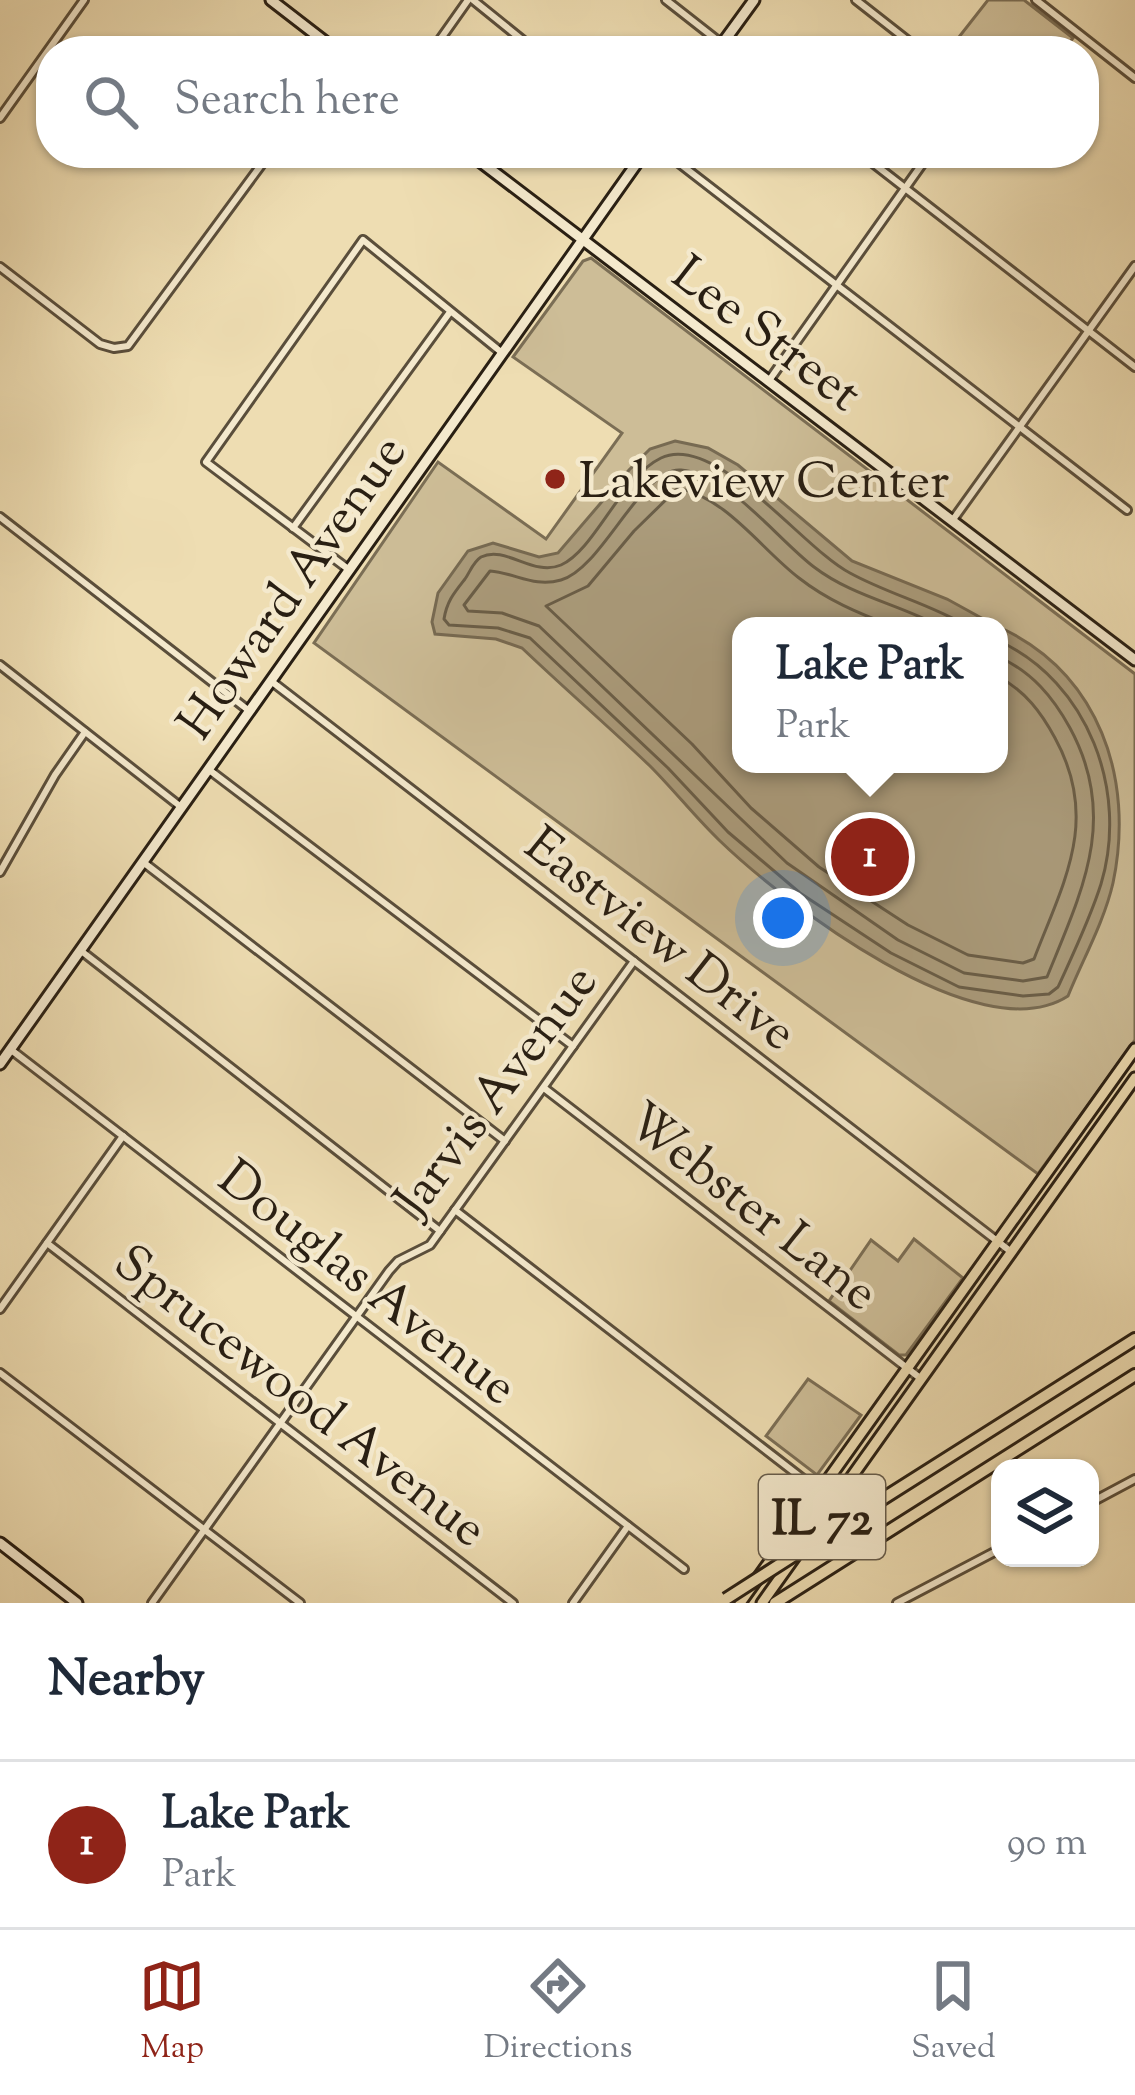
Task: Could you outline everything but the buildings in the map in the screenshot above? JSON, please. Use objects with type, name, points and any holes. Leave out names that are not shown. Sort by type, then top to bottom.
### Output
[{"type":"highway","points":[[722,1601],[1135,1339]]},
{"type":"highway","points":[[777,1602],[1135,1376]]},
{"type":"highway","points":[[949,1457],[964,1483]]},
{"type":"main road","name":"IL 72","points":[[740,1603],[1135,1049]]},
{"type":"main road","name":"IL 72","points":[[762,1603],[1135,1078]]},
{"type":"street","points":[[58,36],[84,0]]},
{"type":"street","points":[[271,0],[318,36]]},
{"type":"street","points":[[443,36],[471,0],[517,36]]},
{"type":"street","points":[[666,0],[708,36]]},
{"type":"street","points":[[731,36],[754,0]]},
{"type":"street","points":[[856,0],[902,36]]},
{"type":"street","points":[[1036,0],[1082,36]]},
{"type":"street","points":[[1099,50],[1135,78]]},
{"type":"street","points":[[0,118],[36,67]]},
{"type":"street","points":[[0,267],[100,344],[121,347],[136,339],[259,168]]},
{"type":"street","name":"Lee Street","points":[[488,168],[1135,660]]},
{"type":"street","name":"Howard Avenue","points":[[0,1064],[633,168]]},
{"type":"street","points":[[685,168],[1126,510]]},
{"type":"street","points":[[879,168],[1135,367]]},
{"type":"street","points":[[768,382],[919,168]]},
{"type":"street","points":[[348,569],[206,462],[363,240],[502,353]]},
{"type":"street","points":[[952,521],[1135,266]]},
{"type":"street","points":[[293,528],[451,311]]},
{"type":"street","points":[[0,518],[249,711]]},
{"type":"street","points":[[0,664],[182,807]]},
{"type":"street","name":"Eastview Drive","points":[[271,681],[1010,1251]]},
{"type":"street","points":[[0,872],[63,761],[86,732]]},
{"type":"street","points":[[208,769],[573,1046]]},
{"type":"street","points":[[142,862],[505,1141]]},
{"type":"street","points":[[80,950],[440,1231]]},
{"type":"street","name":"Jarvis Avenue","points":[[152,1603],[398,1261],[430,1245],[634,961]]},
{"type":"street","name":"Douglas Avenue","points":[[10,1049],[684,1569]]},
{"type":"street","name":"Webster Lane","points":[[544,1088],[920,1378]]},
{"type":"street","points":[[0,1309],[123,1136]]},
{"type":"street","points":[[455,1210],[820,1492]]},
{"type":"street","name":"Sprucewood Avenue","points":[[46,1243],[513,1603]]},
{"type":"street","points":[[0,1373],[300,1603]]},
{"type":"street","points":[[1099,1498],[1135,1479]]},
{"type":"street","points":[[573,1603],[628,1526]]},
{"type":"street","points":[[0,1544],[76,1603]]},
{"type":"street","points":[[897,1603],[991,1555]]},
{"type":"shaded area","points":[[988,0],[1024,0],[1070,36],[960,36]]},
{"type":"shaded area","points":[[591,258],[1135,674],[1135,1040],[1038,1174],[314,643],[438,462],[546,539],[622,433],[513,357],[583,261]]},
{"type":"shaded area","points":[[914,1239],[963,1278],[906,1355],[899,1355],[829,1301],[871,1240],[898,1261]]},
{"type":"shaded area","points":[[808,1379],[861,1415],[817,1475],[766,1436]]},
{"type":"water","points":[[675,441],[708,448],[738,465],[852,561],[980,617],[732,617],[732,773],[1008,773],[1008,632],[1062,672],[1085,701],[1113,768],[1119,844],[1109,898],[1068,996],[1030,1008],[985,1005],[884,963],[748,867],[650,766],[522,648],[496,639],[435,634],[432,622],[438,593],[468,551],[493,543],[539,557],[558,553],[650,449]]},
{"type":"place","name":"Lakeview Center","points":[[555,479]]},
{"type":"place","name":"Lake Park","points":[[870,857]]}]
